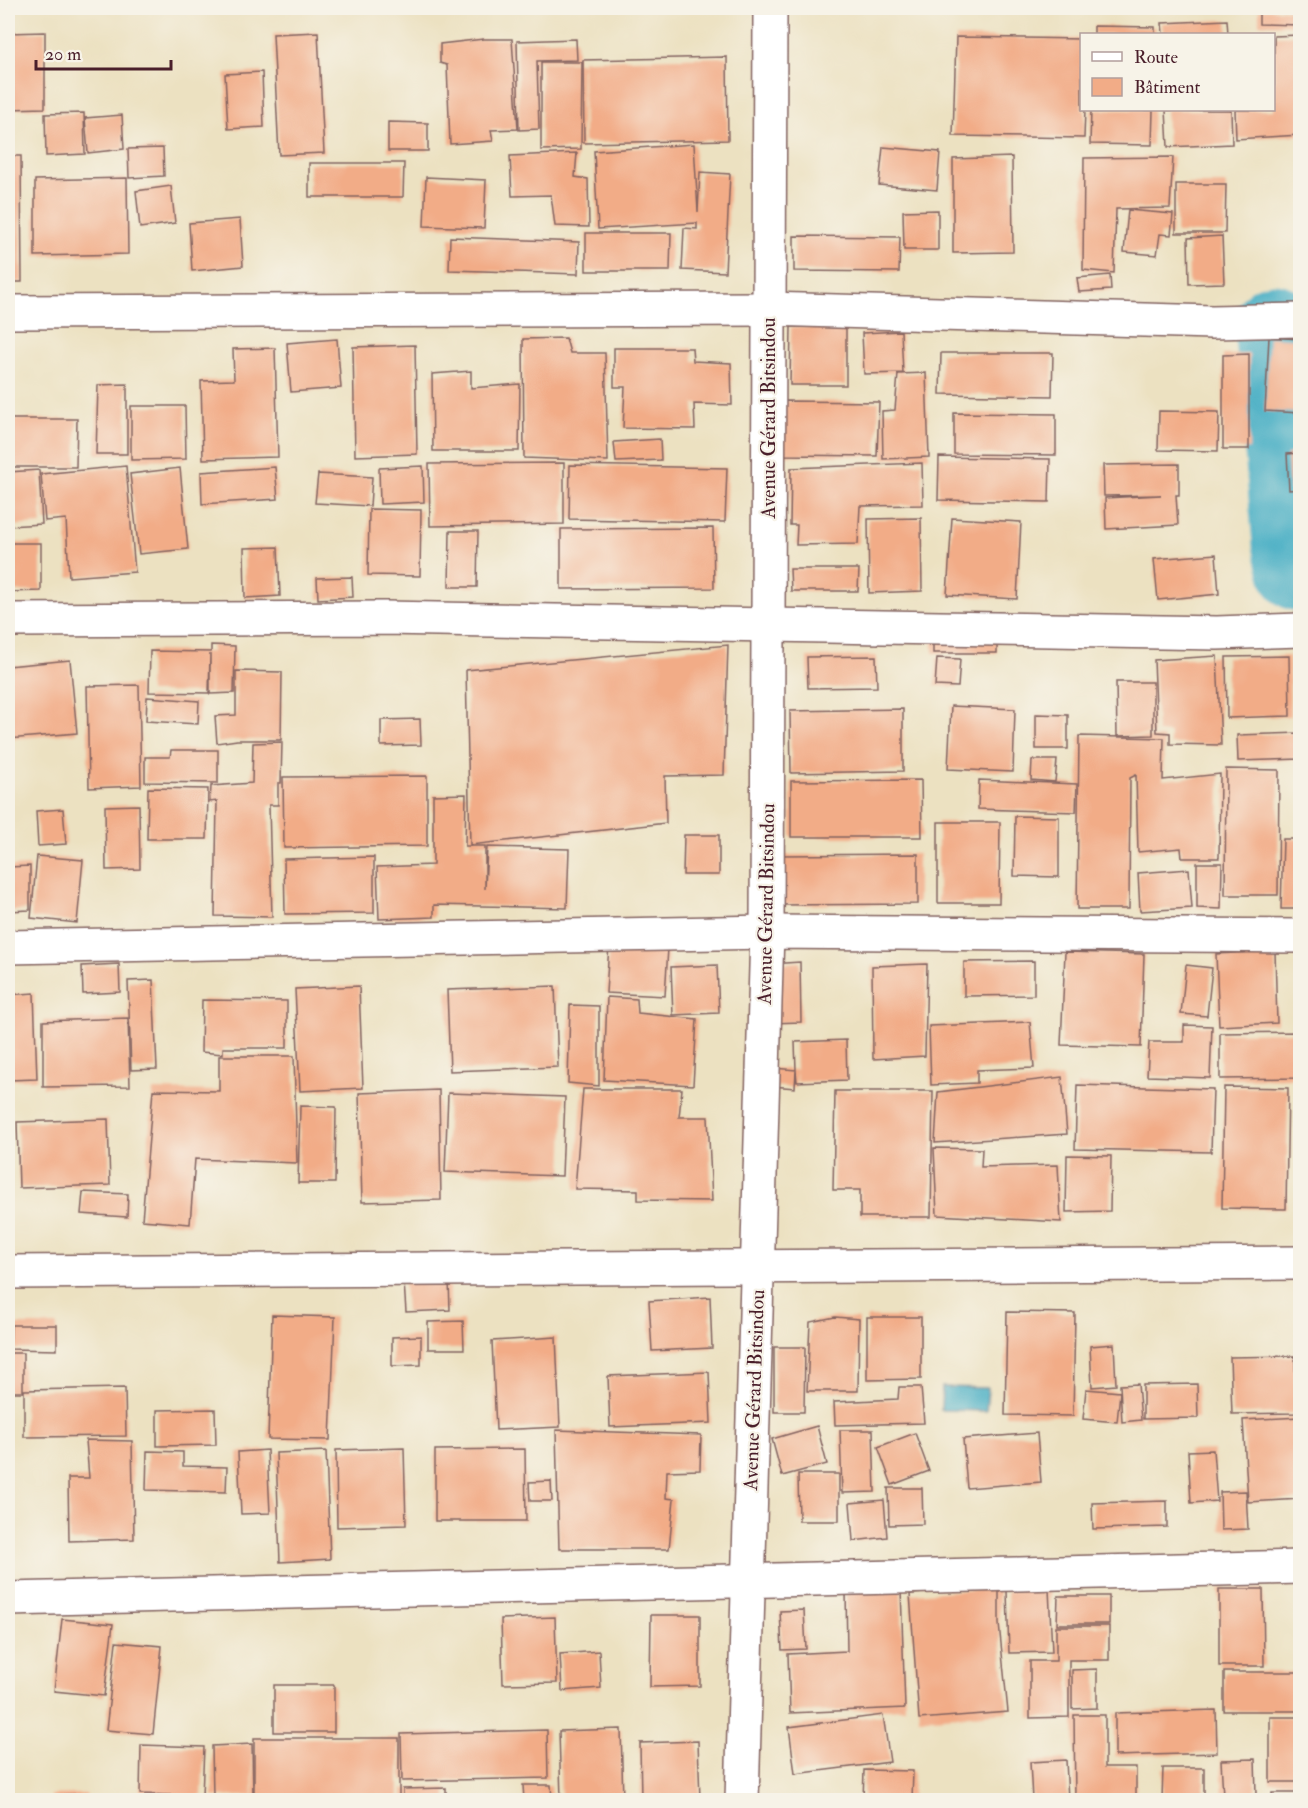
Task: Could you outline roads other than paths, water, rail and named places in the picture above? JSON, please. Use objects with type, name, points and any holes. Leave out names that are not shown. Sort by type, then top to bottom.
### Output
[{"type":"street","name":"Avenue Gérard Bitsindou","points":[[742,1800],[767,932],[770,8]]},
{"type":"street","points":[[8,312],[768,309],[1212,322],[1300,320]]},
{"type":"street","points":[[8,620],[386,618],[1217,633],[1300,630]]},
{"type":"street","points":[[8,947],[767,932],[1300,936]]},
{"type":"street","points":[[8,1272],[1300,1263]]},
{"type":"street","points":[[8,1599],[1300,1567]]},
{"type":"water","points":[[942,1387],[988,1388],[986,1411],[941,1410]]},
{"type":"waterway","points":[[1274,324],[1293,543],[1300,571]]}]
